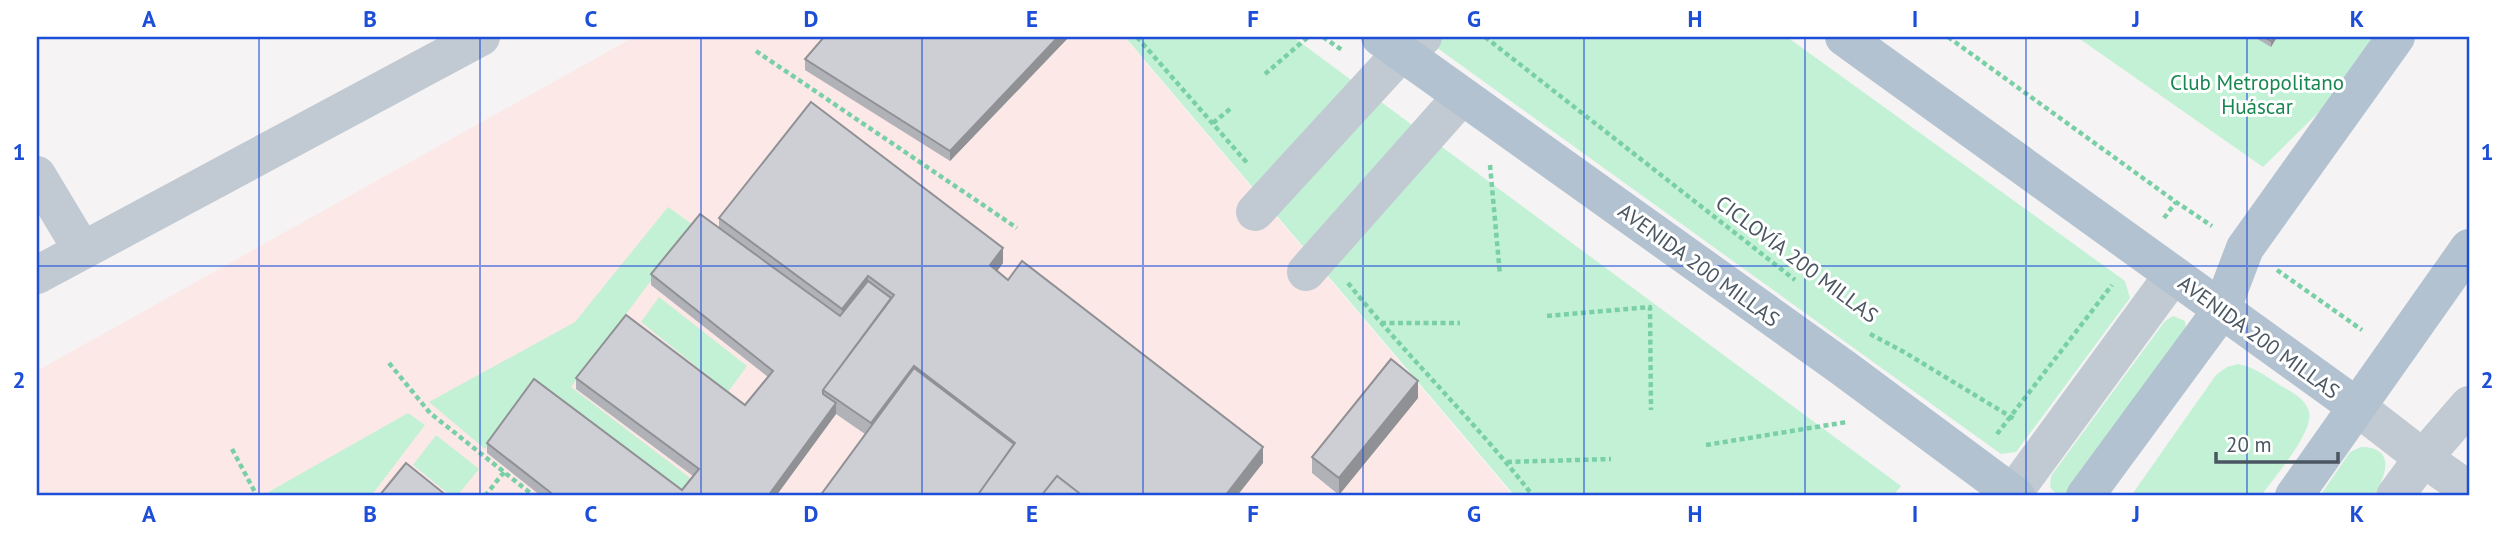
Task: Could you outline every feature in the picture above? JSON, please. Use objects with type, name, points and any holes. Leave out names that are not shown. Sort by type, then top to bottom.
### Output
[{"type":"main road","name":"AVENIDA 200 MILLAS","points":[[1844,37],[2357,407]]},
{"type":"main road","points":[[2085,496],[2221,311],[2245,248],[2396,37]]},
{"type":"main road","name":"AVENIDA 200 MILLAS","points":[[1401,42],[1462,96],[1842,367],[2013,495]]},
{"type":"main road","points":[[2173,275],[2245,248]]},
{"type":"main road","points":[[2294,496],[2469,248]]},
{"type":"street","points":[[37,275],[481,37]]},
{"type":"street","points":[[1255,212],[1401,42]]},
{"type":"street","points":[[1307,272],[1462,96]]},
{"type":"street","points":[[37,175],[82,250]]},
{"type":"street","points":[[2013,495],[2173,275]]},
{"type":"street","points":[[2395,496],[2423,458],[2469,405]]},
{"type":"street","name":"AVENIDA 200 MILLAS","points":[[2357,407],[2469,490]]},
{"type":"path","points":[[1265,74],[1308,37]]},
{"type":"path","name":"CICLOVÍA 200 MILLAS","points":[[1485,37],[1798,282]]},
{"type":"path","points":[[1948,37],[2176,202],[2395,353]]},
{"type":"path","points":[[756,51],[1017,228]]},
{"type":"path","points":[[1213,124],[1230,109]]},
{"type":"path","points":[[1489,155],[1500,275]]},
{"type":"path","points":[[1974,465],[2176,202]]},
{"type":"path","points":[[1547,316],[1650,307],[1651,410]]},
{"type":"path","points":[[1380,323],[1460,323]]},
{"type":"path","name":"CICLOVÍA 200 MILLAS","points":[[1862,330],[1904,352],[2021,424]]},
{"type":"path","points":[[389,363],[430,413],[534,496]]},
{"type":"path","points":[[1706,445],[1858,420]]},
{"type":"path","points":[[232,449],[257,496]]},
{"type":"path","points":[[1507,462],[1611,459]]},
{"type":"path","points":[[485,496],[504,472]]},
{"type":"shaded area","points":[[634,37],[1124,37],[1513,496],[37,496],[37,371]]},
{"type":"green space","points":[[1125,37],[1293,37],[1901,486],[1893,496],[1515,496]]},
{"type":"green space","points":[[1422,37],[1787,37],[2125,281],[2130,298],[2016,452],[2001,454]]},
{"type":"green space","name":"Club Metropolitano Huáscar","points":[[2077,37],[2374,37],[2329,102],[2263,167]]},
{"type":"green space","points":[[668,207],[693,225],[571,387],[694,481],[685,492],[537,381],[485,449],[429,402],[575,322]]},
{"type":"green space","points":[[659,297],[747,366],[728,392],[641,322]]},
{"type":"green space","points":[[2173,316],[2185,321],[2186,329],[2068,495],[2056,493],[2050,487],[2051,476],[2165,321]]},
{"type":"green space","points":[[2238,364],[2255,370],[2294,393],[2305,403],[2309,412],[2309,421],[2299,443],[2261,496],[2131,496],[2216,375],[2227,367]]},
{"type":"green space","points":[[408,413],[425,425],[371,496],[266,496],[265,494]]},
{"type":"green space","points":[[436,435],[479,469],[457,496],[451,496],[413,465]]},
{"type":"green space","points":[[2361,447],[2372,448],[2384,457],[2382,480],[2373,496],[2320,496],[2350,452]]},
{"type":"building","points":[[824,37],[1058,37],[950,151],[805,59]]},
{"type":"building","points":[[811,102],[1003,248],[990,265],[1008,280],[1022,261],[1263,447],[1225,496],[1083,496],[1057,476],[1041,496],[977,496],[1015,443],[914,366],[871,423],[823,390],[894,295],[868,276],[842,309],[719,218]]},
{"type":"building","points":[[700,214],[840,316],[868,281],[891,298],[823,390],[823,394],[836,403],[768,496],[555,496],[487,443],[534,379],[682,490],[699,469],[576,378],[626,315],[745,405],[773,371],[651,274]]},
{"type":"building","points":[[1391,359],[1418,381],[1339,478],[1312,457]]},
{"type":"building","points":[[914,368],[1014,444],[977,496],[820,496]]},
{"type":"building","points":[[406,463],[447,496],[379,496]]},
{"type":"building","points":[[1057,476],[1083,496],[1041,496]]}]
